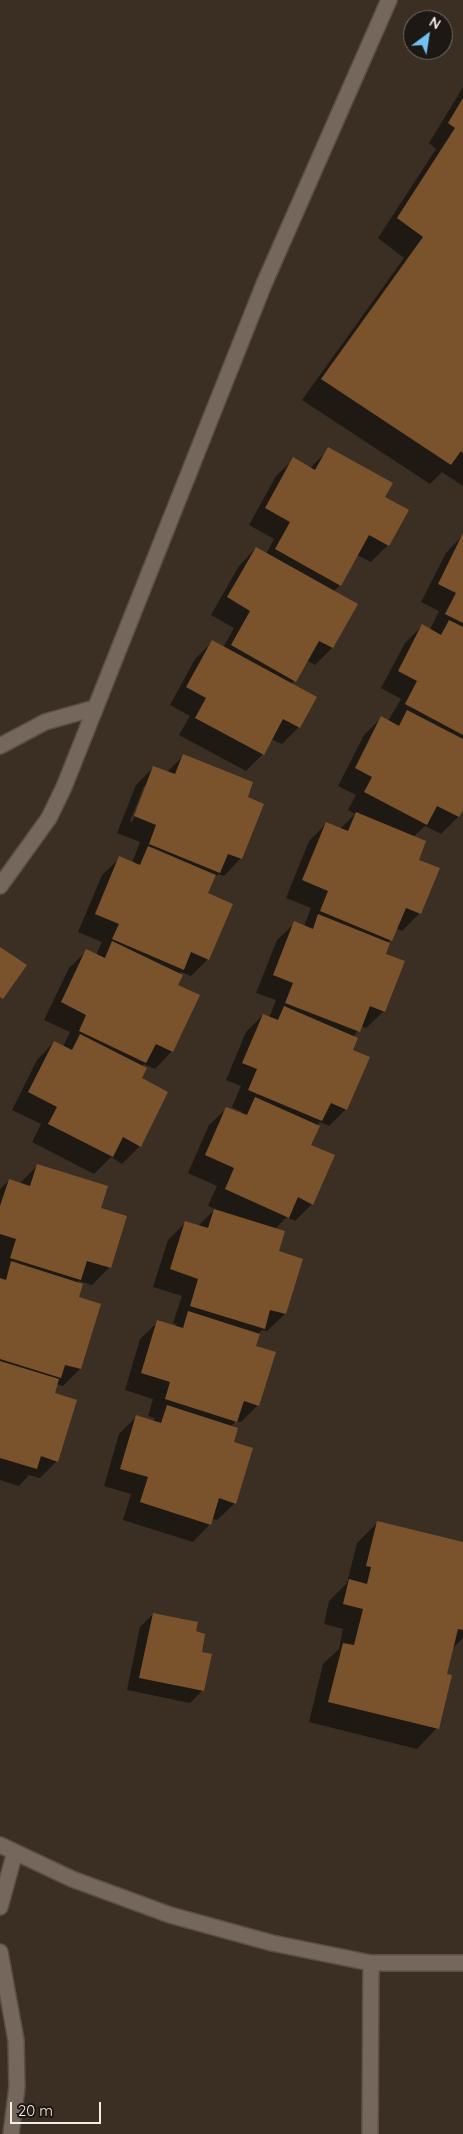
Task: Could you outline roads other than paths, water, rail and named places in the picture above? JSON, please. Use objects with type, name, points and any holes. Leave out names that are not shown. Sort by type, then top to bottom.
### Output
[{"type":"street","points":[[0,886],[49,818],[64,787],[264,284],[389,0]]},
{"type":"street","points":[[0,746],[45,722],[95,708]]},
{"type":"street","points":[[0,1845],[72,1879],[170,1915],[272,1943],[371,1963],[463,1963]]},
{"type":"street","points":[[0,1907],[15,1852]]},
{"type":"street","points":[[0,1952],[16,2040],[17,2087],[11,2134]]},
{"type":"street","points":[[370,2134],[371,1963]]}]
